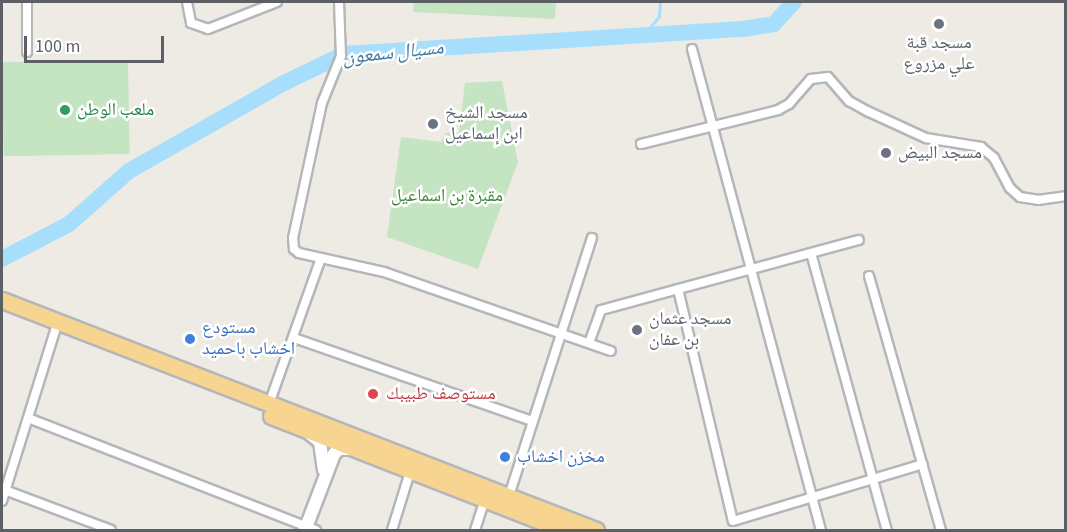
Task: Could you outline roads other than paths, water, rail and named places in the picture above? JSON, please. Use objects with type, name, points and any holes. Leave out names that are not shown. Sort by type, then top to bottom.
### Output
[{"type":"highway","points":[[2,300],[410,472],[561,527],[596,531]]},
{"type":"highway","points":[[2,307],[57,325],[269,404],[509,496],[561,527]]},
{"type":"street","points":[[27,2],[27,52]]},
{"type":"street","points":[[187,2],[191,23],[208,29],[273,2]]},
{"type":"street","points":[[339,2],[341,56],[322,103],[292,242],[299,254],[384,272],[611,351]]},
{"type":"street","points":[[692,49],[821,531]]},
{"type":"street","points":[[642,144],[778,110],[789,104],[811,79],[828,77],[849,101],[926,138],[981,147],[994,158],[1010,188],[1020,196],[1038,200],[1065,196]]},
{"type":"street","points":[[509,496],[592,238]]},
{"type":"street","points":[[589,343],[601,310],[859,240]]},
{"type":"street","points":[[811,253],[887,531]]},
{"type":"street","points":[[269,404],[321,258]]},
{"type":"street","points":[[869,276],[941,531]]},
{"type":"street","points":[[678,289],[733,521],[923,464]]},
{"type":"street","points":[[2,501],[3,490],[57,325]]},
{"type":"street","points":[[294,338],[533,421]]},
{"type":"street","points":[[28,418],[309,529],[325,465],[320,442],[304,429]]},
{"type":"street","points":[[323,477],[339,449],[353,449]]},
{"type":"street","points":[[392,531],[410,472]]},
{"type":"street","points":[[3,490],[111,531]]},
{"type":"street","points":[[475,531],[485,499]]},
{"type":"waterway","points":[[643,36],[659,16],[660,2]]},
{"type":"waterway","name":"مسيال سمعون","points":[[2,259],[69,224],[129,171],[284,83],[344,54],[743,29],[774,24],[794,2]]},
{"type":"place","name":"مسجد قبة علي مزروع","points":[[939,24]]},
{"type":"place","name":"ملعب الوطن","points":[[65,110]]},
{"type":"place","name":"مسجد الشيخ ابن إسماعيل","points":[[433,124]]},
{"type":"place","name":"مسجد البيض","points":[[886,153]]},
{"type":"place","name":"مسجد عثمان بن عفان","points":[[637,330]]},
{"type":"place","name":"مستودع اخشاب باحميد","points":[[190,339]]},
{"type":"place","name":"مستوصف طبيبك","points":[[373,394]]},
{"type":"place","name":"مخزن اخشاب","points":[[505,457]]},
{"type":"park label","name":"مقبرة بن اسماعيل","points":[[447,196]]}]
